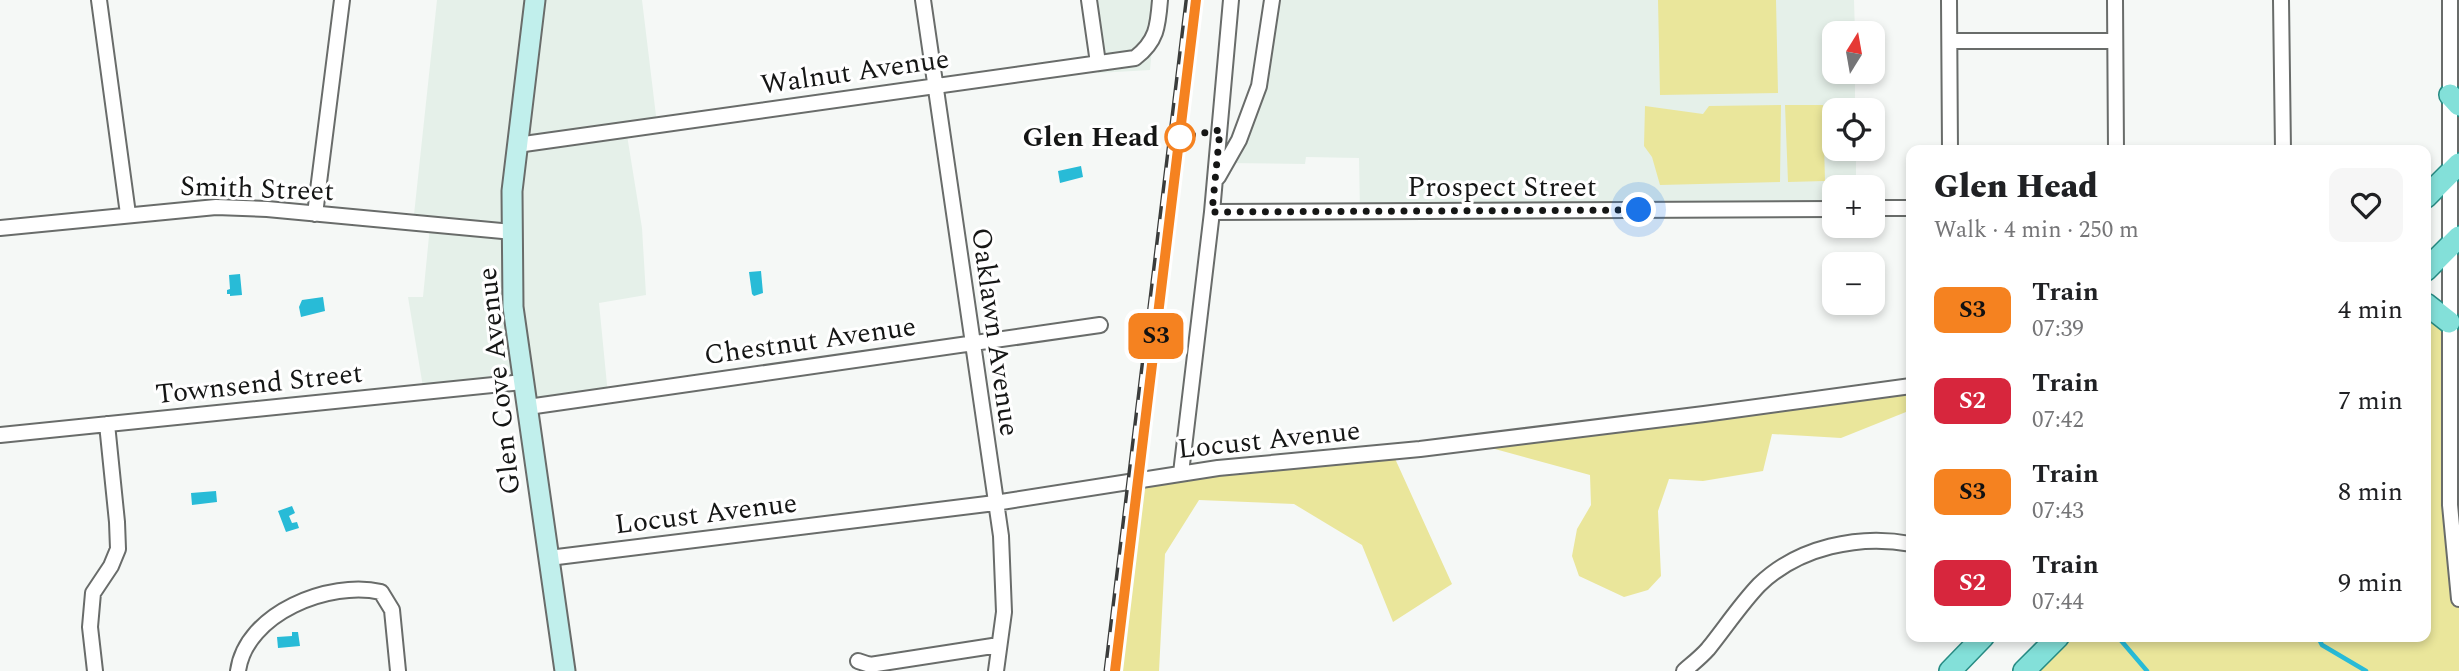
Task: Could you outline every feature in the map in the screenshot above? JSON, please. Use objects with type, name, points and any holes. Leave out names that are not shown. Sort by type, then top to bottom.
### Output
[{"type":"main road","name":"Glen Cove Avenue","points":[[535,0],[512,191],[513,307],[565,671]]},
{"type":"main road","points":[[2431,192],[2455,168]]},
{"type":"main road","points":[[2431,265],[2454,243]]},
{"type":"main road","points":[[2431,308],[2449,321]]},
{"type":"main road","points":[[1950,671],[1978,642]]},
{"type":"main road","points":[[2024,671],[2049,642]]},
{"type":"street","points":[[99,0],[128,214]]},
{"type":"street","points":[[315,214],[342,0]]},
{"type":"street","name":"Oaklawn Avenue","points":[[923,0],[1001,536],[1004,585],[996,671]]},
{"type":"street","points":[[1089,0],[1098,63]]},
{"type":"street","name":"Walnut Avenue","points":[[517,145],[1135,58],[1149,47],[1158,20],[1160,0]]},
{"type":"street","points":[[1181,473],[1212,212],[1231,0]]},
{"type":"street","points":[[1215,181],[1239,140],[1259,86],[1272,0]]},
{"type":"street","points":[[1949,0],[1950,145]]},
{"type":"street","points":[[2115,0],[2116,145]]},
{"type":"street","points":[[2281,0],[2283,145]]},
{"type":"street","points":[[2450,0],[2455,100],[2454,243],[2449,321],[2450,505],[2459,598]]},
{"type":"street","points":[[1950,41],[2115,41]]},
{"type":"street","name":"Smith Street","points":[[0,228],[216,207],[513,232]]},
{"type":"street","points":[[1885,208],[1906,208]]},
{"type":"street","name":"Prospect Street","points":[[1212,212],[1822,209]]},
{"type":"street","name":"Chestnut Avenue","points":[[528,407],[1100,325]]},
{"type":"street","name":"Townsend Street","points":[[0,435],[523,382]]},
{"type":"street","name":"Locust Avenue","points":[[549,558],[995,503],[1181,473],[1420,449],[1906,387]]},
{"type":"street","points":[[95,671],[90,627],[93,593],[111,566],[118,549],[107,424]]},
{"type":"street","points":[[1684,671],[1706,651],[1761,583],[1795,560],[1830,546],[1858,541],[1891,540],[1906,543]]},
{"type":"street","points":[[238,671],[247,644],[274,615],[289,607],[330,594],[368,589],[381,592],[392,610],[398,671]]},
{"type":"street","points":[[858,661],[870,665],[999,645]]},
{"type":"shaded area","points":[[437,0],[642,0],[657,124],[626,129],[642,228],[646,295],[599,303],[608,395],[526,409],[521,379],[424,393],[408,297],[423,297],[430,226],[413,224]]},
{"type":"shaded area","points":[[1090,0],[1156,0],[1150,70],[1098,73]]},
{"type":"shaded area","points":[[1272,0],[1854,0],[1855,21],[1822,21],[1822,84],[1855,84],[1855,98],[1822,98],[1822,161],[1856,161],[1856,175],[1822,175],[1822,209],[1360,212],[1359,158],[1306,157],[1305,164],[1226,163],[1259,86]]},
{"type":"shaded area","points":[[1658,0],[1776,0],[1778,93],[1660,95]]},
{"type":"shaded area","points":[[1781,105],[1780,182],[1660,185],[1652,157],[1644,146],[1645,106],[1703,114],[1709,106]]},
{"type":"shaded area","points":[[1785,105],[1822,105],[1822,161],[1824,161],[1825,175],[1822,175],[1822,181],[1788,182]]},
{"type":"shaded area","points":[[2459,237],[2459,320],[2450,321],[2449,404],[2459,403],[2459,671],[2024,671],[2053,642],[2431,642],[2431,308],[2448,321],[2449,248]]},
{"type":"shaded area","points":[[1906,387],[1906,412],[1841,438],[1772,434],[1763,471],[1703,481],[1669,479],[1658,511],[1661,576],[1648,590],[1624,597],[1579,576],[1572,556],[1577,529],[1591,505],[1590,475],[1473,443]]},
{"type":"shaded area","points":[[1392,452],[1452,584],[1393,622],[1362,545],[1294,504],[1199,500],[1165,554],[1159,671],[1116,671],[1138,479]]},
{"type":"water","points":[[1081,166],[1083,177],[1060,183],[1058,171]]},
{"type":"water","points":[[761,271],[763,293],[754,296],[749,272]]},
{"type":"water","points":[[240,274],[242,295],[230,296],[227,294],[230,289],[229,275]]},
{"type":"water","points":[[323,297],[325,311],[301,317],[299,307],[302,300]]},
{"type":"water","points":[[216,491],[217,502],[192,505],[191,493]]},
{"type":"water","points":[[292,506],[295,513],[289,516],[292,523],[297,522],[299,528],[286,532],[278,511]]},
{"type":"water","points":[[292,632],[298,632],[300,646],[278,648],[277,637],[292,636]]},
{"type":"waterway","points":[[2122,642],[2147,671]]},
{"type":"waterway","points":[[2320,642],[2366,671]]},
{"type":"railway","points":[[1107,671],[1188,0]]},
{"type":"train","name":"S3","points":[[1115,671],[1196,0]]},
{"type":"place","name":"Glen Head","points":[[1180,137]]},
{"type":"route","points":[[1180,137],[1220,130],[1212,212],[1639,210]]}]
